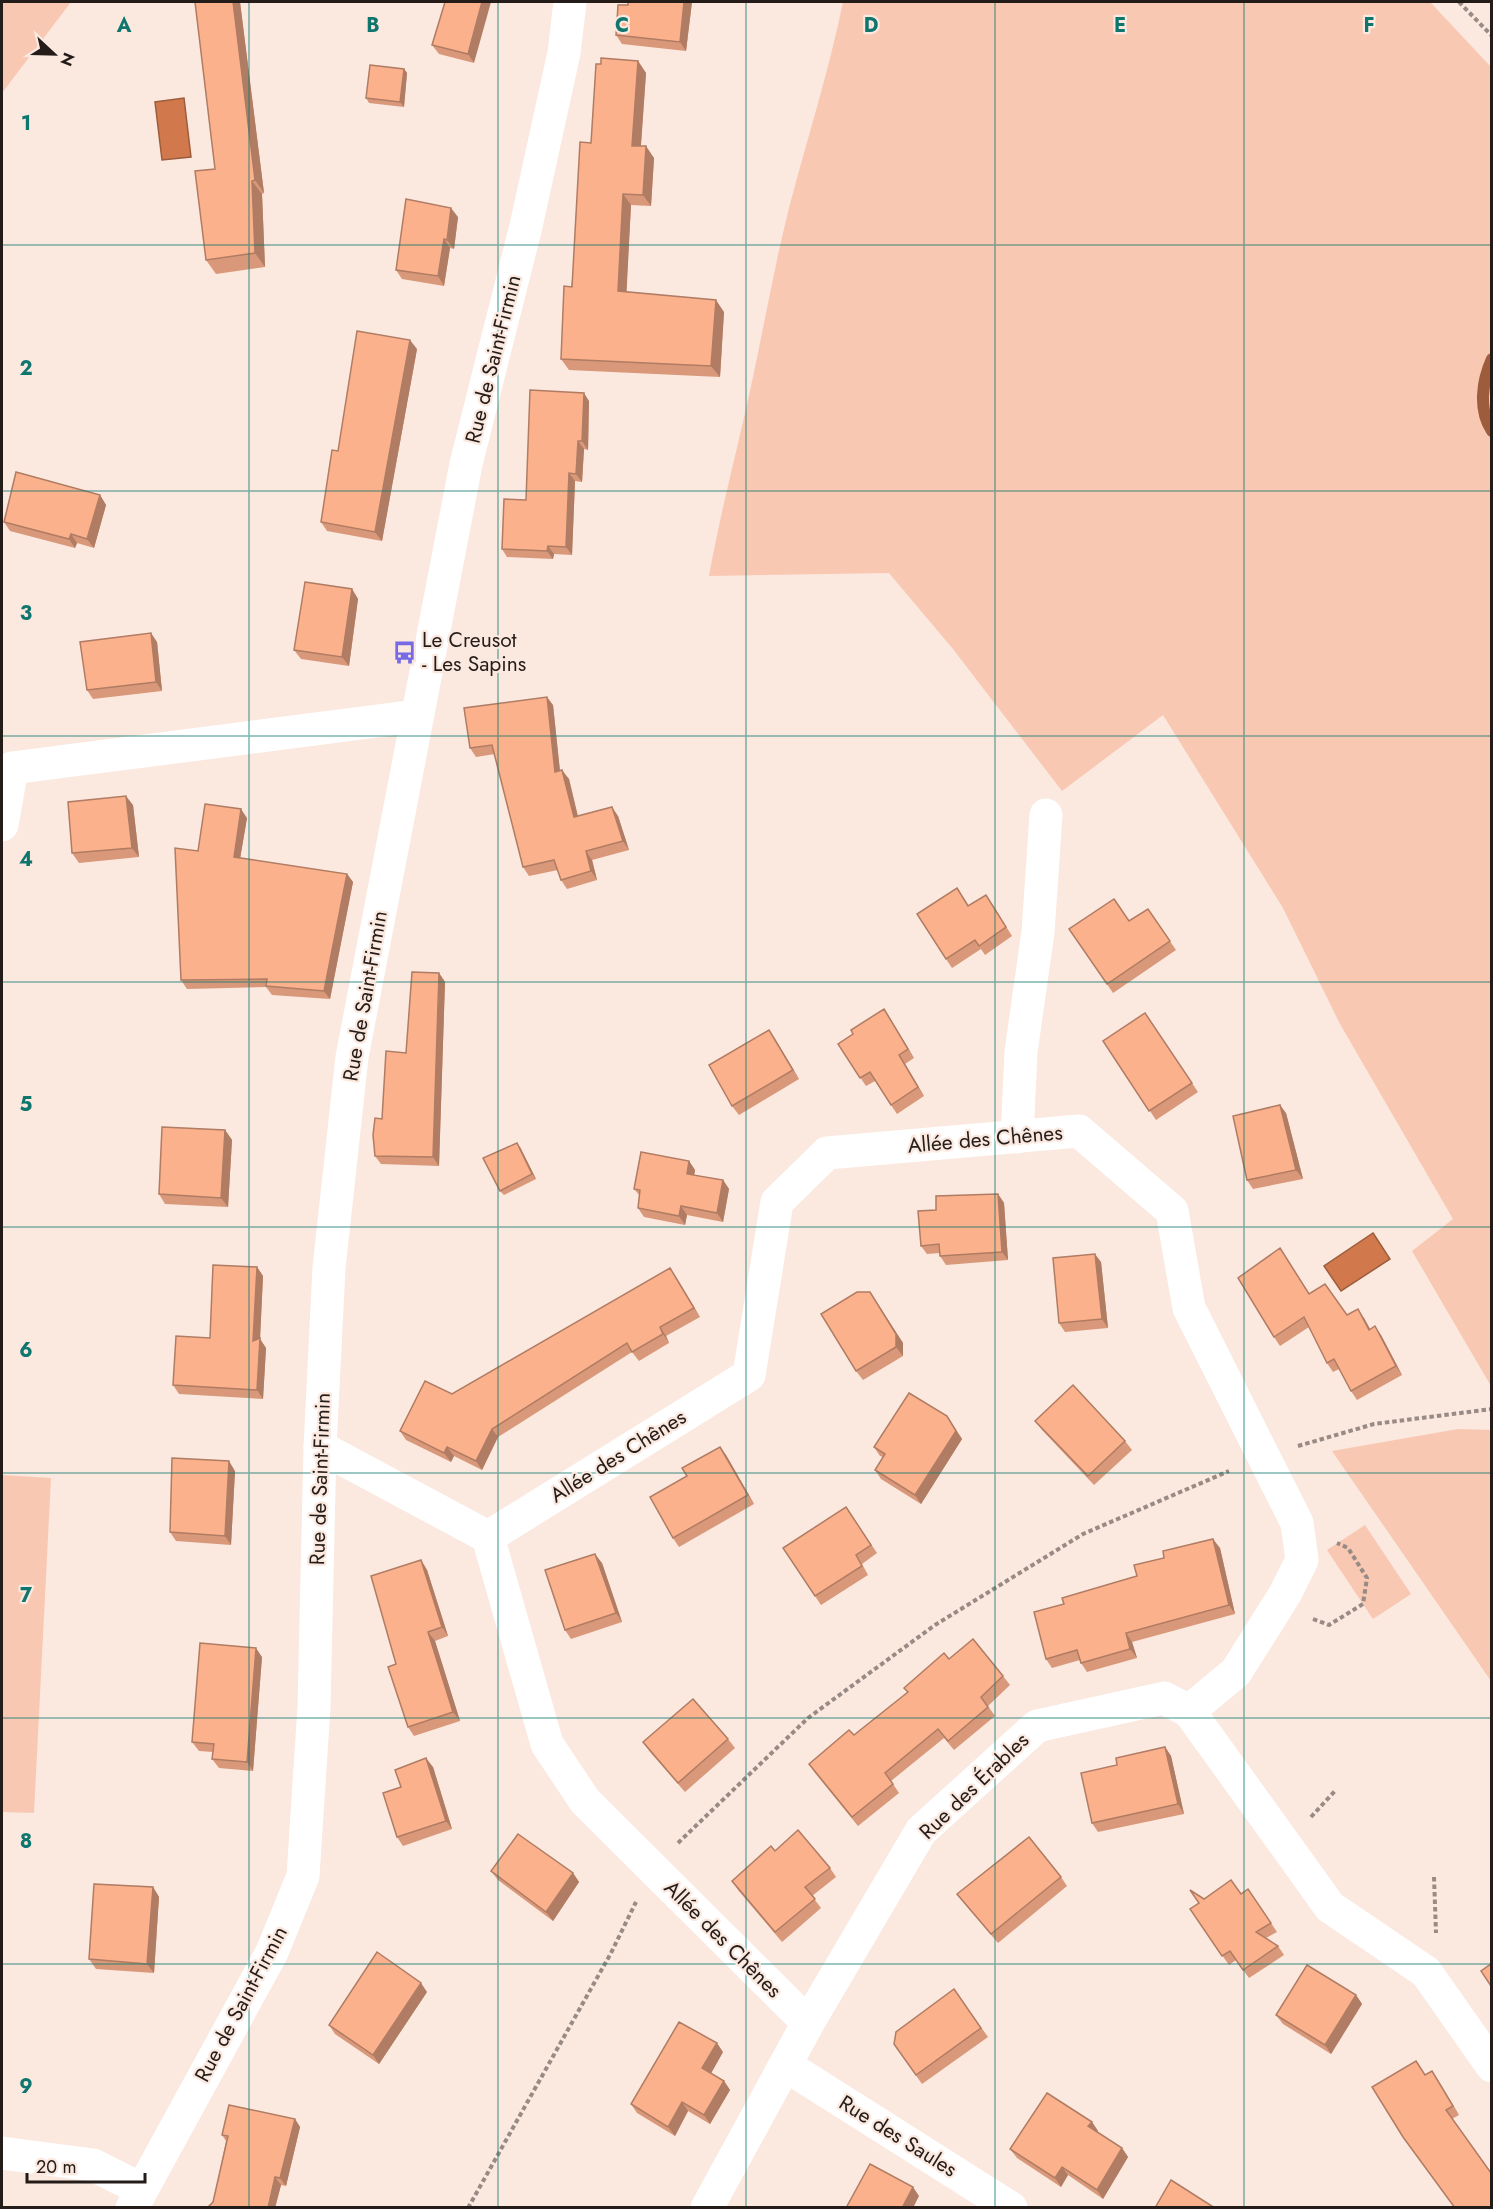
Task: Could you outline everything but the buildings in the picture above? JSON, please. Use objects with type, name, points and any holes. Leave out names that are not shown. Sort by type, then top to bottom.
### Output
[{"type":"street","name":"Rue de Saint-Firmin","points":[[136,2198],[272,1952],[303,1876],[314,1707],[320,1447],[329,1268],[352,1057],[466,464],[526,226],[564,53],[570,2]]},
{"type":"street","points":[[2,825],[7,762],[416,716]]},
{"type":"street","points":[[1017,1137],[1021,1052],[1038,932],[1046,815]]},
{"type":"street","name":"Allée des Chênes","points":[[808,2023],[585,1801],[547,1744],[488,1537],[749,1375],[777,1202],[827,1153],[1079,1131],[1172,1211],[1189,1308],[1266,1455],[1297,1523],[1302,1560],[1285,1594],[1236,1672],[1189,1711]]},
{"type":"street","points":[[320,1447],[488,1537]]},
{"type":"street","name":"Rue des Érables","points":[[707,2208],[808,2023],[921,1832],[1037,1726],[1164,1698],[1189,1711],[1330,1907],[1426,1972],[1491,2066]]},
{"type":"street","name":"Rue des Saules","points":[[785,2065],[1011,2208]]},
{"type":"street","points":[[2,2153],[34,2155],[93,2165],[136,2198]]},
{"type":"path","points":[[1459,2],[1491,36]]},
{"type":"path","points":[[468,2208],[605,1963],[653,1868],[808,1718],[934,1625],[1083,1534],[1266,1455],[1374,1424],[1491,1409]]},
{"type":"path","points":[[1426,1972],[1437,1943],[1434,1877]]},
{"type":"shaded area","points":[[2,2],[71,2],[2,93]]},
{"type":"shaded area","points":[[843,2],[1430,2],[1491,67],[1491,1386],[1412,1251],[1453,1219],[1340,1024],[1283,908],[1163,715],[1062,791],[953,649],[889,573],[709,576],[784,229],[825,79]]},
{"type":"shaded area","points":[[184,98],[191,157],[162,160],[155,102]]},
{"type":"shaded area","points":[[1373,1233],[1390,1259],[1341,1291],[1324,1266]]},
{"type":"shaded area","points":[[1458,1429],[1491,1430],[1491,1681],[1332,1451]]},
{"type":"shaded area","points":[[2,1475],[51,1478],[34,1813],[2,1812]]},
{"type":"shaded area","points":[[1365,1525],[1411,1594],[1373,1619],[1327,1550]]},
{"type":"waterway","points":[[1492,359],[1483,395],[1485,414],[1492,431]]},
{"type":"place","name":"Le Creusot - Les Sapins","points":[[404,652]]}]
